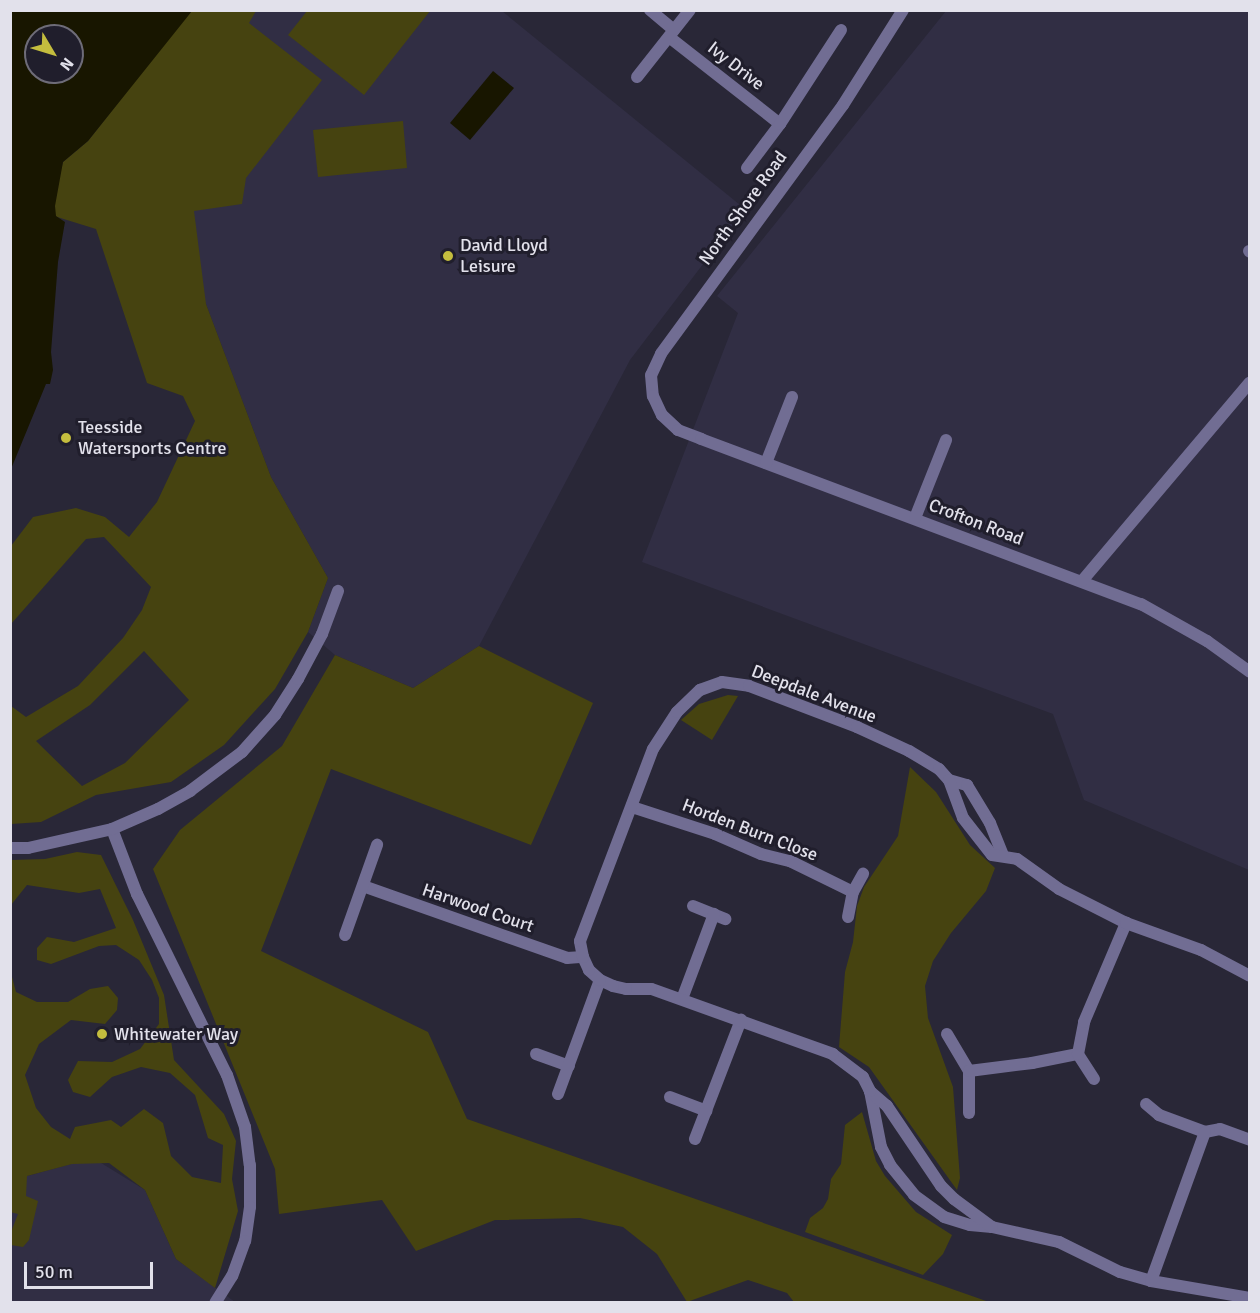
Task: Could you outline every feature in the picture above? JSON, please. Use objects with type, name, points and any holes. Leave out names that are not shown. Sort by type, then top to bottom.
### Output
[{"type":"street","name":"Ivy Drive","points":[[650,10],[672,33],[780,124]]},
{"type":"street","points":[[637,77],[690,10]]},
{"type":"street","name":"North Shore Road","points":[[678,430],[662,415],[653,396],[651,375],[661,354],[843,105],[903,10]]},
{"type":"street","points":[[747,168],[780,124],[841,30]]},
{"type":"street","points":[[1082,581],[1250,382]]},
{"type":"street","points":[[766,463],[792,397]]},
{"type":"street","name":"Crofton Road","points":[[678,430],[1141,604],[1170,618],[1250,672]]},
{"type":"street","points":[[915,518],[946,440]]},
{"type":"street","points":[[10,849],[28,848],[112,828],[158,809],[190,791],[242,752],[275,715],[298,679],[322,634],[338,591]]},
{"type":"street","name":"Deepdale Avenue","points":[[583,957],[580,941],[653,749],[677,712],[700,690],[722,682],[749,686],[857,728],[909,751],[939,769],[949,780],[967,785],[990,823],[1003,856]]},
{"type":"street","points":[[949,780],[956,807],[969,828],[992,855],[1017,859],[1059,889],[1126,923],[1200,950],[1250,976]]},
{"type":"street","name":"Horden Burn Close","points":[[632,807],[715,834],[761,854],[790,861],[853,892]]},
{"type":"street","points":[[112,828],[137,894],[227,1075],[245,1127],[250,1166],[250,1208],[245,1241],[232,1276],[216,1302]]},
{"type":"street","points":[[345,936],[377,845]]},
{"type":"street","points":[[848,917],[853,892],[863,874]]},
{"type":"street","name":"Harwood Court","points":[[363,886],[567,958],[583,957]]},
{"type":"street","points":[[693,906],[726,919]]},
{"type":"street","points":[[682,999],[714,914]]},
{"type":"street","points":[[1094,1079],[1078,1054],[1084,1022],[1094,992],[1126,923]]},
{"type":"street","points":[[583,957],[589,970],[600,980],[626,989],[651,989],[833,1054],[863,1077],[870,1091],[881,1147],[900,1180],[914,1195],[944,1216],[970,1225],[993,1227],[1059,1242],[1120,1272],[1151,1281],[1250,1298]]},
{"type":"street","points":[[558,1094],[600,980]]},
{"type":"street","points":[[695,1139],[741,1020]]},
{"type":"street","points":[[947,1034],[969,1071],[969,1113]]},
{"type":"street","points":[[536,1054],[569,1066]]},
{"type":"street","points":[[969,1071],[1032,1063],[1078,1054]]},
{"type":"street","points":[[870,1091],[886,1106],[941,1186],[954,1199],[993,1227]]},
{"type":"street","points":[[670,1097],[706,1111]]},
{"type":"street","points":[[1146,1104],[1159,1115],[1205,1131],[1221,1129],[1250,1140]]},
{"type":"street","points":[[1151,1281],[1205,1131]]},
{"type":"shaded area","points":[[11,10],[192,11],[88,141],[63,162],[55,206],[56,216],[65,222],[58,262],[51,352],[53,370],[50,384],[46,384],[11,469]]},
{"type":"shaded area","points":[[190,11],[256,11],[249,23],[322,80],[246,178],[242,204],[194,211],[206,304],[271,477],[328,578],[308,632],[275,689],[224,745],[171,782],[96,795],[41,822],[11,824],[11,706],[26,717],[78,686],[123,638],[142,610],[151,587],[104,537],[86,539],[11,624],[11,546],[33,517],[76,508],[105,517],[129,537],[157,502],[195,421],[183,396],[147,383],[96,229],[54,216],[56,188],[63,162],[88,141]],"holes":[[[144,651],[189,700],[125,763],[82,786],[36,741],[90,705]]]},
{"type":"shaded area","points":[[252,11],[502,11],[745,209],[630,360],[479,646],[413,688],[335,655],[308,632],[328,578],[271,477],[206,304],[131,161]]},
{"type":"shaded area","points":[[307,11],[430,11],[364,95],[288,35]]},
{"type":"shaded area","points":[[946,11],[1249,11],[1249,870],[1084,800],[1053,714],[642,562],[738,313],[717,296]]},
{"type":"shaded area","points":[[493,71],[514,88],[470,140],[450,123]]},
{"type":"shaded area","points":[[403,121],[407,168],[318,177],[313,130]]},
{"type":"shaded area","points":[[479,646],[593,703],[531,845],[331,769],[261,951],[428,1032],[467,1119],[989,1302],[794,1302],[787,1293],[748,1280],[687,1302],[657,1254],[623,1227],[580,1218],[495,1220],[416,1251],[382,1200],[279,1214],[275,1169],[153,869],[180,830],[282,746],[335,655],[413,688]]},
{"type":"shaded area","points":[[728,695],[738,696],[712,740],[681,720],[699,704]]},
{"type":"shaded area","points":[[910,767],[936,792],[970,845],[995,868],[986,891],[951,933],[933,961],[925,986],[928,1018],[953,1087],[960,1178],[957,1190],[869,1067],[839,1047],[845,972],[853,942],[857,906],[864,887],[898,836]]},
{"type":"shaded area","points":[[77,852],[101,855],[133,920],[164,995],[174,1060],[224,1114],[236,1141],[232,1179],[238,1211],[215,1288],[176,1259],[145,1190],[109,1163],[72,1164],[27,1176],[26,1196],[38,1201],[29,1240],[23,1247],[11,1245],[11,1232],[18,1214],[10,1212],[11,973],[16,992],[37,1002],[68,1002],[90,989],[108,986],[118,998],[117,1010],[105,1024],[71,1020],[39,1044],[25,1075],[36,1108],[51,1127],[70,1139],[75,1127],[111,1120],[121,1127],[144,1109],[163,1123],[171,1156],[192,1177],[221,1183],[223,1145],[208,1138],[195,1095],[170,1073],[141,1067],[112,1077],[90,1097],[73,1092],[68,1080],[78,1061],[112,1062],[140,1049],[159,1024],[159,998],[152,980],[139,960],[116,945],[99,946],[51,964],[37,960],[37,948],[47,937],[74,942],[116,928],[100,889],[79,893],[27,885],[11,905],[11,860],[45,859]]},
{"type":"shaded area","points":[[862,1112],[876,1161],[885,1176],[916,1212],[952,1235],[943,1254],[923,1275],[805,1232],[810,1218],[823,1208],[828,1199],[831,1179],[841,1164],[845,1125]]},
{"type":"shaded area","points":[[93,1158],[145,1190],[176,1259],[235,1302],[11,1302],[10,1204],[20,1178]]},
{"type":"place","name":"David Lloyd Leisure","points":[[448,256]]},
{"type":"place","name":"Teesside Watersports Centre","points":[[66,438]]},
{"type":"place","name":"Whitewater Way","points":[[102,1034]]}]
